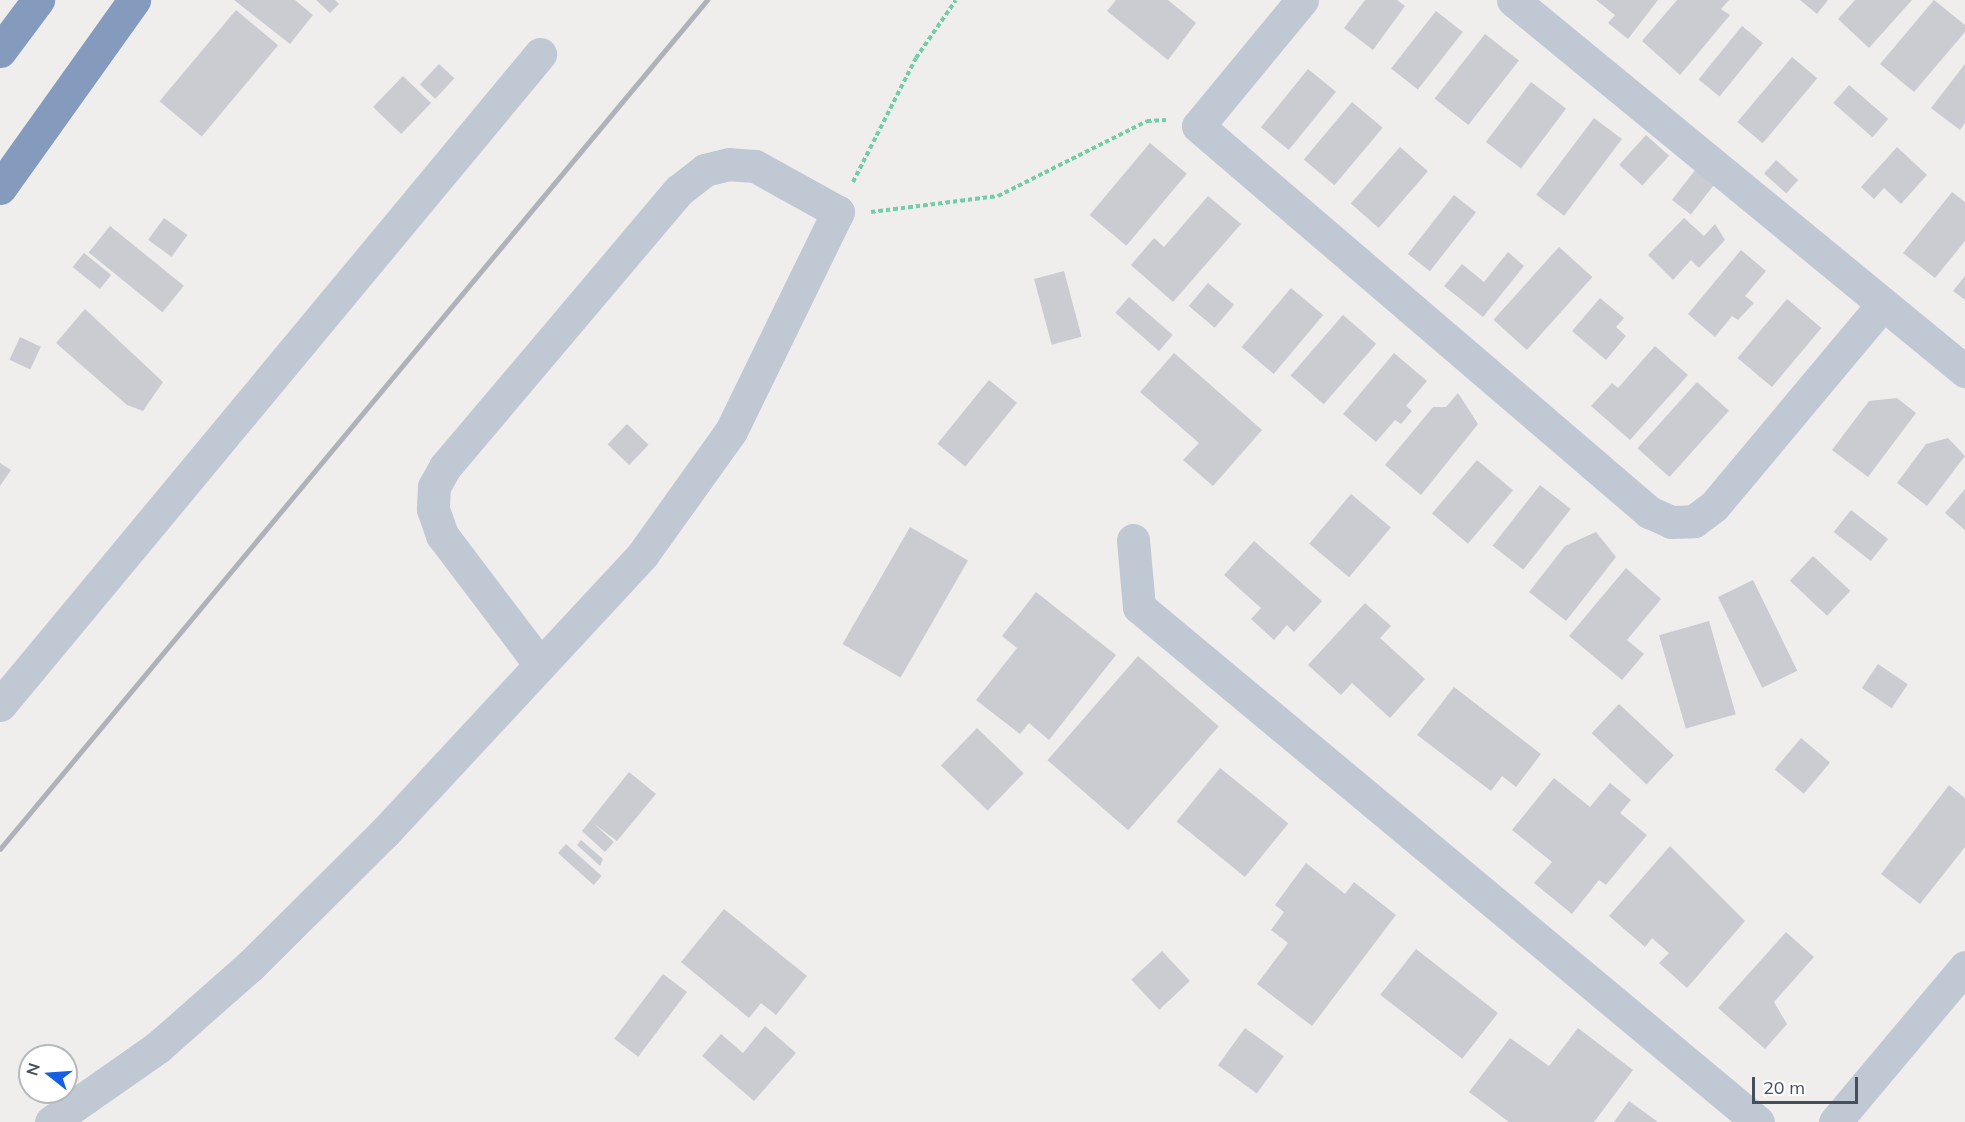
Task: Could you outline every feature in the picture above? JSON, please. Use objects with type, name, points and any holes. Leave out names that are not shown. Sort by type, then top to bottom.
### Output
[{"type":"highway","points":[[0,51],[38,0]]},
{"type":"highway","points":[[0,188],[134,0]]},
{"type":"street","points":[[1302,0],[1198,126],[1640,505],[1671,522],[1694,521],[1714,506],[1883,304]]},
{"type":"street","points":[[1514,0],[1965,371]]},
{"type":"street","points":[[0,705],[540,54]]},
{"type":"street","points":[[51,1122],[158,1047],[250,966],[385,832],[538,662],[643,554],[731,431],[838,212],[755,166],[729,164],[705,170],[679,190],[445,467],[434,487],[433,509],[442,536],[538,662]]},
{"type":"street","points":[[1133,540],[1138,607],[1758,1122]]},
{"type":"street","points":[[1835,1122],[1965,968]]},
{"type":"path","points":[[956,0],[916,58],[838,212],[903,212],[998,196],[1147,121],[1198,126]]},
{"type":"building","points":[[234,0],[295,0],[313,15],[290,44]]},
{"type":"building","points":[[316,0],[335,0],[339,4],[330,13]]},
{"type":"building","points":[[1116,0],[1168,0],[1196,23],[1168,60],[1107,11]]},
{"type":"building","points":[[1365,0],[1397,0],[1405,6],[1373,50],[1344,28]]},
{"type":"building","points":[[1596,0],[1658,0],[1628,39],[1608,23],[1615,15]]},
{"type":"building","points":[[1677,0],[1729,0],[1721,9],[1730,15],[1680,75],[1642,41]]},
{"type":"building","points":[[1800,0],[1828,0],[1817,14]]},
{"type":"building","points":[[1855,0],[1912,0],[1869,48],[1838,19]]},
{"type":"building","points":[[1934,0],[1965,25],[1965,32],[1914,92],[1880,64]]},
{"type":"building","points":[[236,10],[278,45],[202,137],[160,101]]},
{"type":"building","points":[[1436,11],[1463,32],[1418,89],[1391,69]]},
{"type":"building","points":[[1742,26],[1763,43],[1720,97],[1699,80]]},
{"type":"building","points":[[1485,34],[1519,60],[1468,125],[1435,99]]},
{"type":"building","points":[[1792,57],[1817,78],[1763,143],[1737,122]]},
{"type":"building","points":[[439,64],[454,78],[435,99],[420,84]]},
{"type":"building","points":[[1965,64],[1965,123],[1960,130],[1931,108]]},
{"type":"building","points":[[1308,69],[1336,92],[1289,150],[1261,127]]},
{"type":"building","points":[[403,76],[431,103],[401,134],[373,107]]},
{"type":"building","points":[[1531,82],[1566,108],[1521,168],[1486,142]]},
{"type":"building","points":[[1849,85],[1888,119],[1872,137],[1833,103]]},
{"type":"building","points":[[1352,102],[1383,128],[1334,185],[1304,159]]},
{"type":"building","points":[[1594,118],[1622,139],[1564,216],[1536,195]]},
{"type":"building","points":[[1646,135],[1669,156],[1642,185],[1619,165]]},
{"type":"building","points":[[1150,143],[1187,174],[1126,246],[1090,215]]},
{"type":"building","points":[[1400,147],[1428,171],[1379,228],[1351,204]]},
{"type":"building","points":[[1897,147],[1927,175],[1901,204],[1884,188],[1874,199],[1861,187]]},
{"type":"building","points":[[1776,160],[1798,180],[1786,193],[1764,173]]},
{"type":"building","points":[[1696,169],[1715,184],[1691,215],[1672,200]]},
{"type":"building","points":[[1952,192],[1965,202],[1965,241],[1935,278],[1903,253]]},
{"type":"building","points":[[1454,195],[1476,212],[1430,271],[1408,254]]},
{"type":"building","points":[[1208,196],[1241,224],[1173,302],[1131,265],[1154,238],[1164,247]]},
{"type":"building","points":[[164,218],[187,235],[172,257],[148,240]]},
{"type":"building","points":[[1684,218],[1704,236],[1715,224],[1725,240],[1699,268],[1691,260],[1673,280],[1648,255]]},
{"type":"building","points":[[110,226],[184,286],[162,312],[89,252]]},
{"type":"building","points":[[1559,247],[1592,277],[1527,350],[1493,320]]},
{"type":"building","points":[[1741,250],[1766,271],[1745,296],[1754,303],[1738,320],[1732,316],[1715,337],[1688,314]]},
{"type":"building","points":[[1508,252],[1524,266],[1483,317],[1444,286],[1462,264],[1484,282]]},
{"type":"building","points":[[84,253],[111,275],[100,289],[73,267]]},
{"type":"building","points":[[1064,271],[1082,337],[1052,345],[1034,279]]},
{"type":"building","points":[[1965,276],[1965,300],[1953,291]]},
{"type":"building","points":[[1208,283],[1234,305],[1215,328],[1189,306]]},
{"type":"building","points":[[1291,288],[1323,315],[1274,374],[1242,347]]},
{"type":"building","points":[[1129,297],[1173,335],[1159,351],[1115,313]]},
{"type":"building","points":[[1600,298],[1624,318],[1616,327],[1626,336],[1606,360],[1572,331]]},
{"type":"building","points":[[1787,299],[1821,328],[1772,387],[1738,358]]},
{"type":"building","points":[[85,309],[163,382],[143,411],[127,405],[56,343]]},
{"type":"building","points":[[1343,315],[1376,344],[1324,404],[1291,375]]},
{"type":"building","points":[[20,337],[41,347],[30,369],[9,360]]},
{"type":"building","points":[[1655,346],[1688,375],[1630,440],[1591,406],[1612,383],[1618,388]]},
{"type":"building","points":[[1174,353],[1262,430],[1213,486],[1183,460],[1199,443],[1140,392]]},
{"type":"building","points":[[1394,353],[1427,381],[1406,406],[1412,411],[1401,424],[1395,420],[1376,442],[1343,414]]},
{"type":"building","points":[[989,380],[1017,403],[965,466],[937,444]]},
{"type":"building","points":[[1697,382],[1729,411],[1669,477],[1637,448]]},
{"type":"building","points":[[1458,393],[1478,424],[1421,495],[1385,465],[1433,407],[1446,407]]},
{"type":"building","points":[[1897,398],[1916,413],[1868,477],[1832,450],[1869,401]]},
{"type":"building","points":[[627,424],[649,445],[629,465],[608,444]]},
{"type":"building","points":[[1948,438],[1965,456],[1927,506],[1897,483],[1926,444]]},
{"type":"building","points":[[1477,460],[1513,490],[1468,544],[1432,514]]},
{"type":"building","points":[[0,463],[11,470],[0,486]]},
{"type":"building","points":[[1540,485],[1571,509],[1523,570],[1493,546]]},
{"type":"building","points":[[1965,489],[1965,530],[1945,513]]},
{"type":"building","points":[[1351,494],[1391,527],[1349,577],[1309,544]]},
{"type":"building","points":[[1851,510],[1888,539],[1871,561],[1834,532]]},
{"type":"building","points":[[910,527],[968,560],[901,677],[842,644]]},
{"type":"building","points":[[1596,532],[1616,557],[1566,621],[1529,592],[1565,546]]},
{"type":"building","points":[[1254,541],[1322,601],[1294,632],[1287,625],[1274,640],[1251,619],[1261,608],[1224,575]]},
{"type":"building","points":[[1813,556],[1850,591],[1827,616],[1790,581]]},
{"type":"building","points":[[1626,568],[1661,599],[1627,640],[1644,654],[1622,680],[1569,636]]},
{"type":"building","points":[[1753,580],[1797,671],[1762,688],[1718,597]]},
{"type":"building","points":[[1036,592],[1116,655],[1049,740],[1029,723],[1020,734],[976,700],[1017,648],[1002,636]]},
{"type":"building","points":[[1365,603],[1391,626],[1380,638],[1425,679],[1390,718],[1352,683],[1341,695],[1308,665]]},
{"type":"building","points":[[1709,621],[1736,714],[1686,729],[1659,635]]},
{"type":"building","points":[[1138,656],[1219,726],[1128,830],[1047,760]]},
{"type":"building","points":[[1878,664],[1908,684],[1892,708],[1862,688]]},
{"type":"building","points":[[1454,687],[1541,754],[1516,787],[1502,776],[1491,791],[1417,735]]},
{"type":"building","points":[[1619,704],[1674,755],[1647,784],[1592,733]]},
{"type":"building","points":[[977,728],[1024,773],[988,811],[941,765]]},
{"type":"building","points":[[1801,738],[1830,762],[1804,794],[1775,769]]},
{"type":"building","points":[[1220,768],[1288,823],[1245,877],[1177,822]]},
{"type":"building","points":[[629,772],[656,794],[617,841],[593,823],[614,842],[605,852],[582,831]]},
{"type":"building","points":[[1554,778],[1590,807],[1610,783],[1631,800],[1620,813],[1647,835],[1606,885],[1599,880],[1572,914],[1534,883],[1552,862],[1512,830]]},
{"type":"building","points":[[1949,785],[1965,798],[1965,847],[1920,904],[1881,874]]},
{"type":"building","points":[[581,840],[603,859],[600,866],[577,845]]},
{"type":"building","points":[[566,844],[602,876],[594,885],[558,853]]},
{"type":"building","points":[[1670,846],[1745,921],[1687,988],[1659,963],[1669,953],[1652,938],[1645,947],[1609,916]]},
{"type":"building","points":[[1306,863],[1345,894],[1354,882],[1396,915],[1312,1026],[1257,984],[1288,943],[1271,930],[1284,912],[1275,905]]},
{"type":"building","points":[[724,909],[807,976],[776,1015],[761,1003],[749,1018],[681,962]]},
{"type":"building","points":[[1786,932],[1814,957],[1774,1002],[1787,1024],[1765,1049],[1718,1008]]},
{"type":"building","points":[[1416,949],[1498,1013],[1462,1059],[1380,995]]},
{"type":"building","points":[[1162,951],[1190,981],[1159,1010],[1131,980]]},
{"type":"building","points":[[663,974],[687,992],[638,1057],[614,1039]]},
{"type":"building","points":[[765,1026],[796,1053],[754,1101],[702,1056],[721,1034],[743,1053]]},
{"type":"building","points":[[1245,1028],[1284,1056],[1257,1093],[1218,1065]]},
{"type":"building","points":[[1578,1028],[1633,1070],[1594,1122],[1509,1122],[1469,1092],[1510,1038],[1549,1066]]},
{"type":"building","points":[[1629,1101],[1658,1122],[1614,1122]]},
{"type":"railway","points":[[0,849],[707,0]]}]
